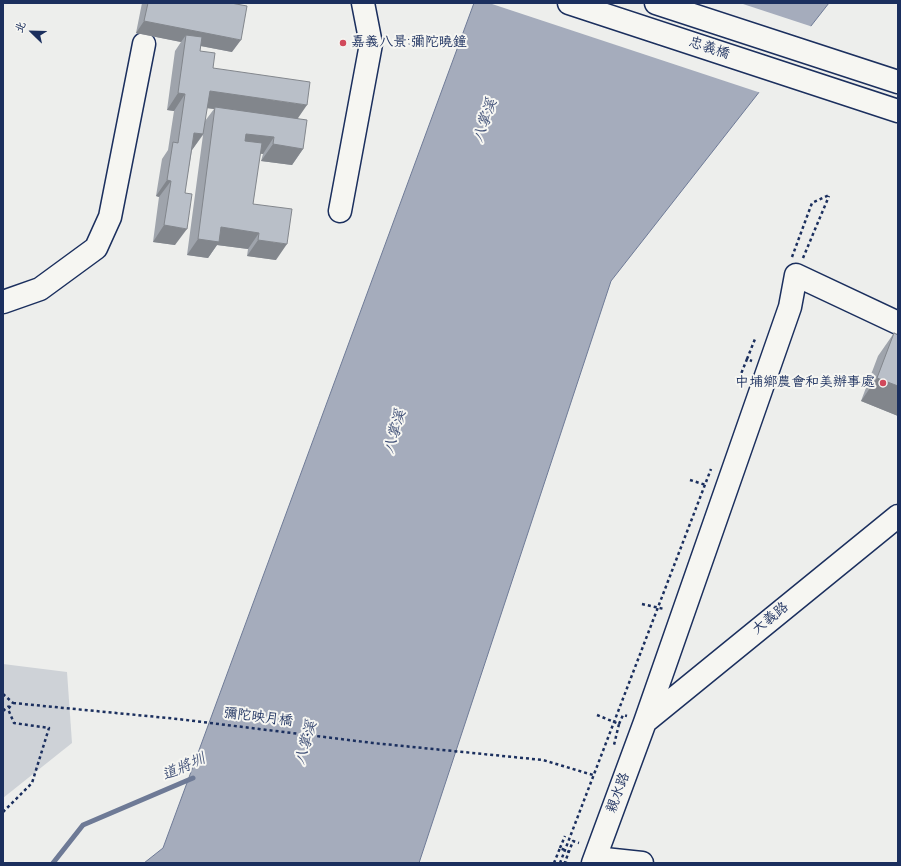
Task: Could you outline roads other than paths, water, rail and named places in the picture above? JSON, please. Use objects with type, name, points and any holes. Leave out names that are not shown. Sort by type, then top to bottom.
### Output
[{"type":"street","points":[[340,211],[370,44],[364,3]]},
{"type":"street","name":"忠義橋","points":[[570,3],[898,111]]},
{"type":"street","name":"忠義橋","points":[[656,3],[898,82]]},
{"type":"street","points":[[3,302],[40,289],[96,248],[110,217],[144,44]]},
{"type":"street","name":"親水路","points":[[594,860],[645,722],[790,307],[793,268],[898,323]]},
{"type":"street","name":"大義路","points":[[645,722],[898,516]]},
{"type":"street","points":[[594,860],[642,863]]},
{"type":"water","name":"八掌溪","points":[[474,3],[829,3],[611,281],[419,863],[144,863],[163,848]]},
{"type":"waterway","name":"道將圳","points":[[53,863],[83,825],[193,778]]},
{"type":"place","name":"嘉義八景:彌陀曉鐘","points":[[343,43]]},
{"type":"place","name":"中埔鄉農會和美辦事處","points":[[883,383]]}]
